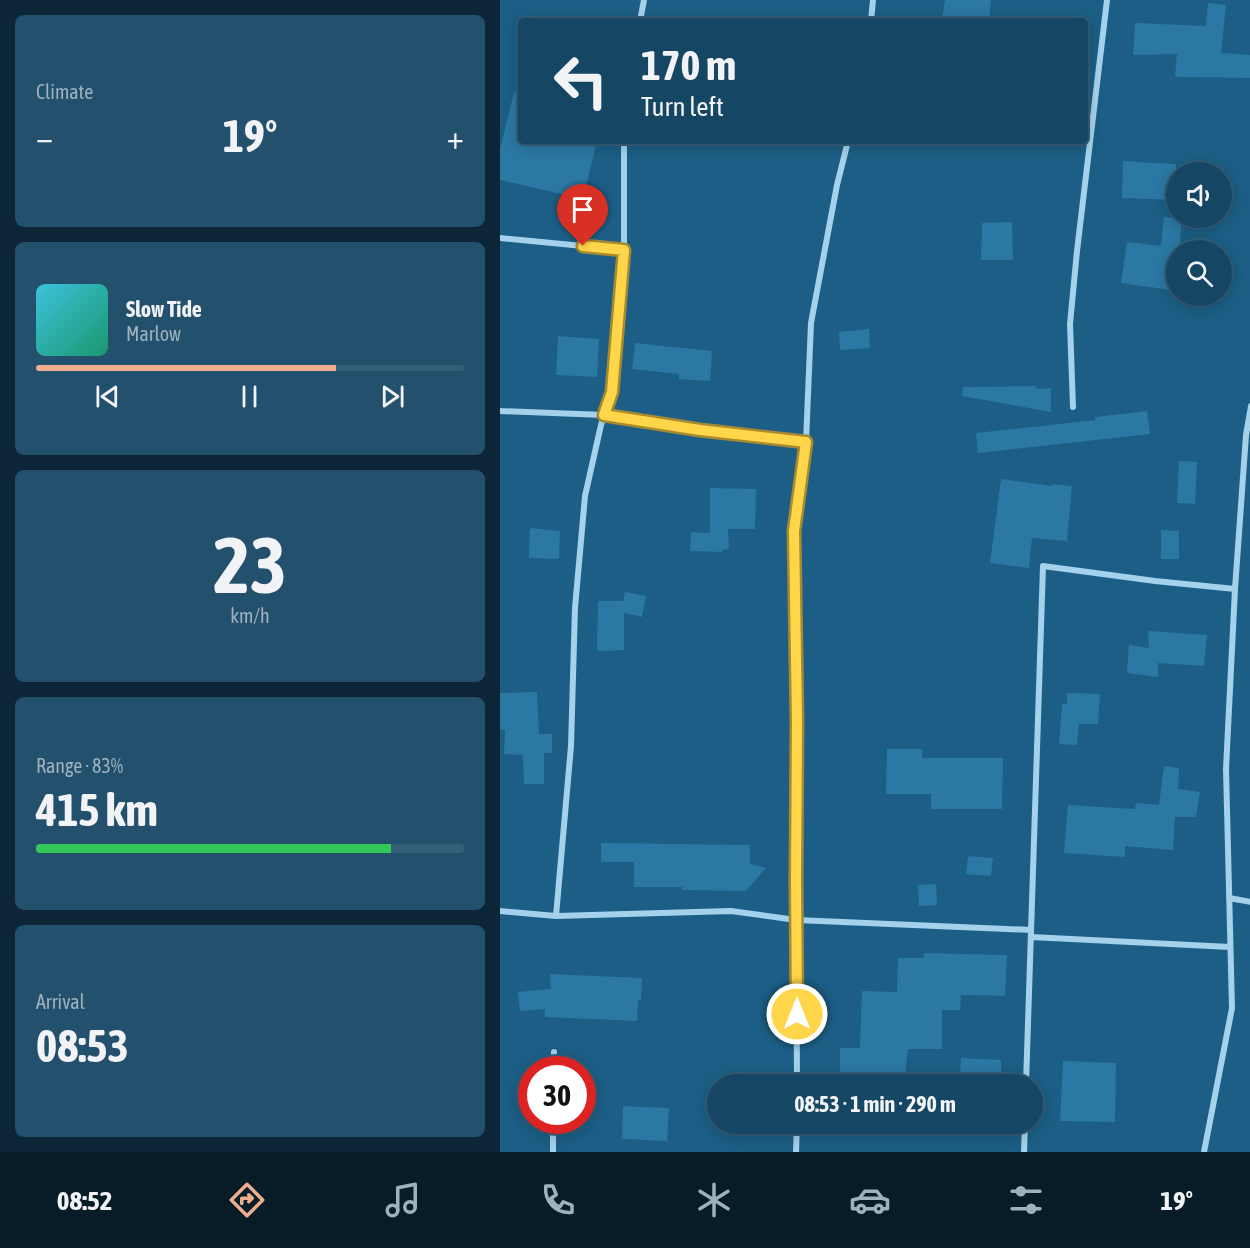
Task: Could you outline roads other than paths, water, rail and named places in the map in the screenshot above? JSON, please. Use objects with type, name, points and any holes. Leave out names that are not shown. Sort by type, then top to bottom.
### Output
[{"type":"street","points":[[641,18],[644,0]]},
{"type":"street","points":[[871,18],[873,0]]},
{"type":"street","points":[[1073,407],[1070,324],[1107,0]]},
{"type":"street","points":[[556,916],[571,746],[575,608],[585,496],[600,425],[612,392],[624,250],[624,144]]},
{"type":"street","points":[[797,1074],[797,721],[794,531],[806,442],[811,323],[837,185],[847,144]]},
{"type":"street","points":[[500,238],[624,250]]},
{"type":"street","points":[[1204,1152],[1232,1008],[1226,769],[1235,589],[1250,406]]},
{"type":"street","points":[[500,411],[604,415],[700,430],[806,442]]},
{"type":"street","points":[[1026,1074],[1043,566],[1235,589]]},
{"type":"street","points":[[1229,898],[1250,902]]},
{"type":"street","points":[[500,911],[556,916],[731,911],[796,920],[1230,947]]},
{"type":"street","points":[[553,1134],[553,1152]]},
{"type":"street","points":[[796,1152],[797,1134]]},
{"type":"street","points":[[1024,1152],[1025,1134]]}]
